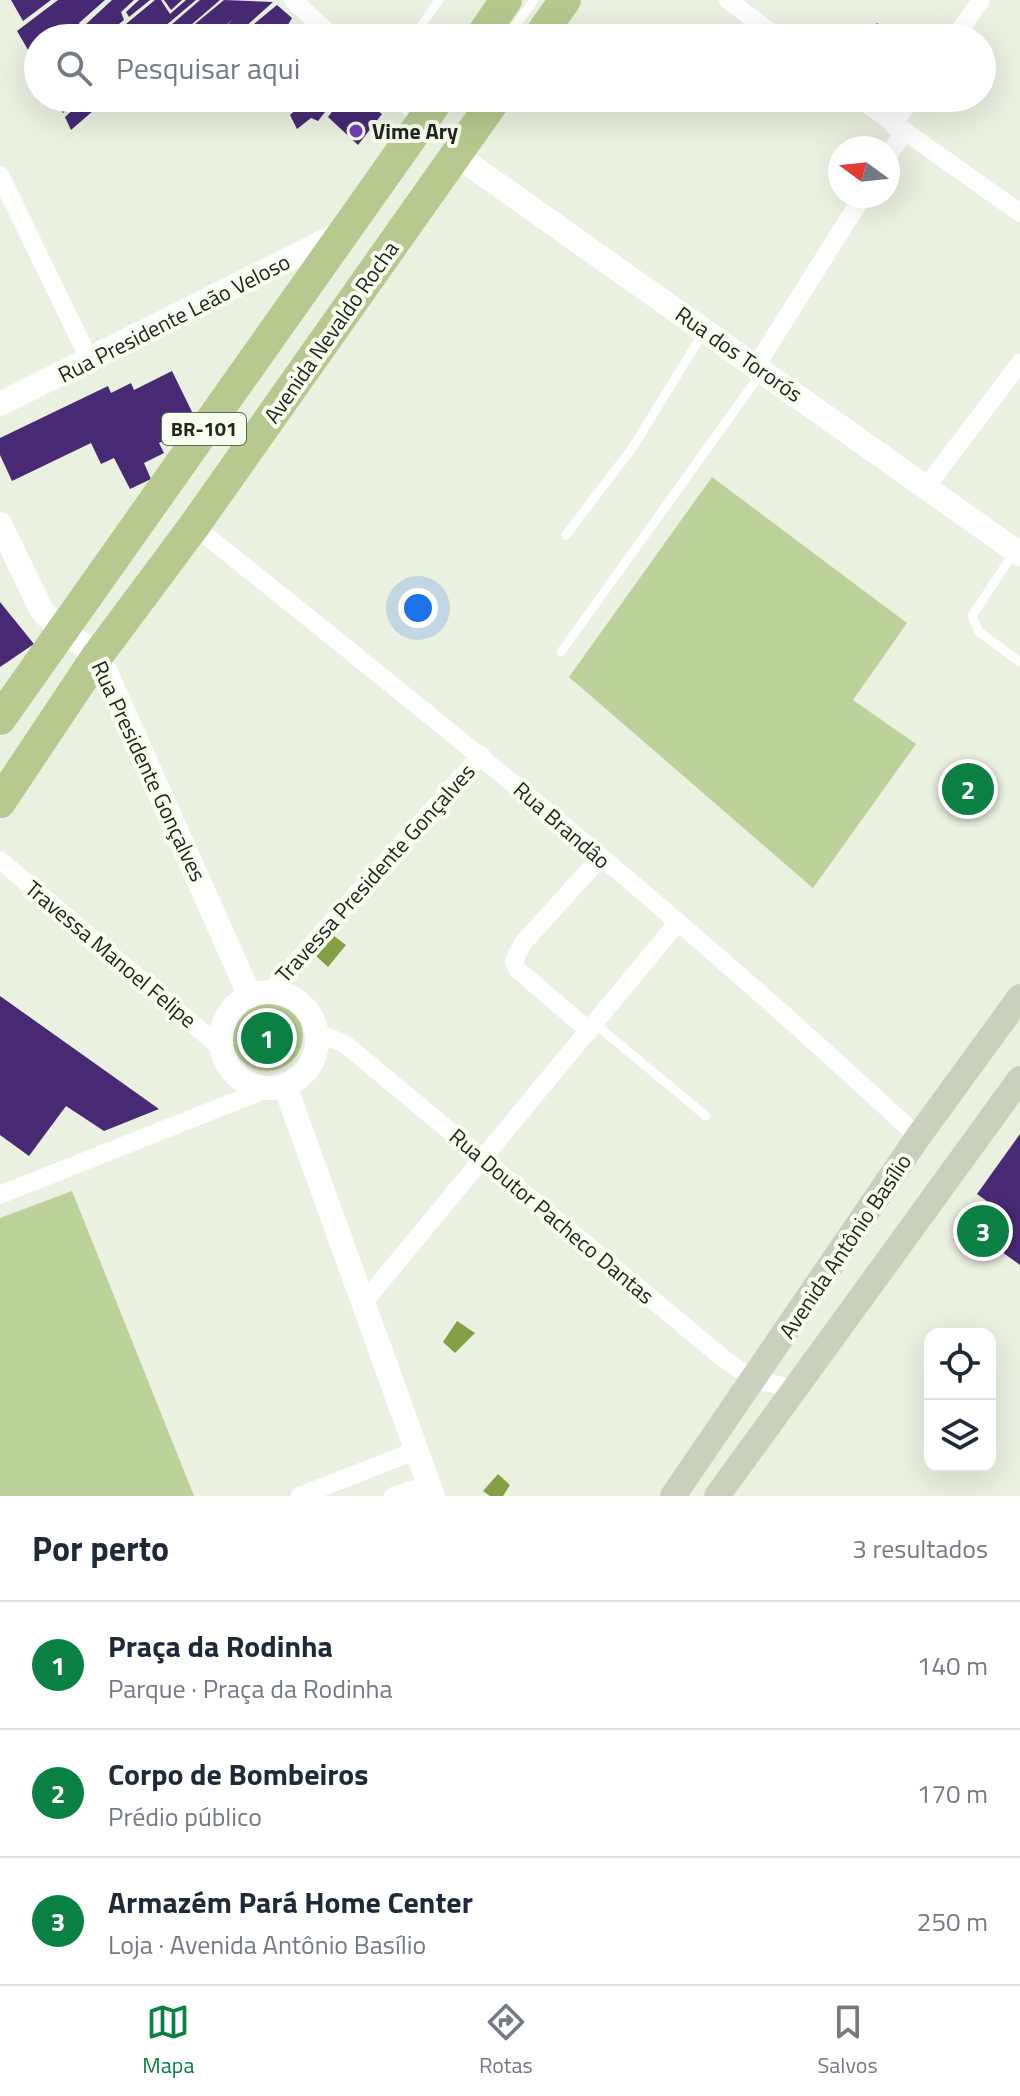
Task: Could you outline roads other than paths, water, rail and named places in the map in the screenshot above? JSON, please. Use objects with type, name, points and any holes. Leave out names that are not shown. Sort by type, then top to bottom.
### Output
[{"type":"highway","points":[[490,24],[506,0]]},
{"type":"highway","points":[[532,24],[565,0]]},
{"type":"highway","name":"Avenida Nevaldo Rocha","points":[[0,802],[98,655],[194,526],[486,112]]},
{"type":"highway","name":"Avenida Nevaldo Rocha","points":[[0,719],[60,629],[426,118]]},
{"type":"main road","name":"Avenida Antônio Basílio","points":[[673,1496],[918,1137],[1020,997]]},
{"type":"main road","name":"Avenida Antônio Basílio","points":[[717,1496],[1020,1079]]},
{"type":"street","points":[[293,0],[319,24]]},
{"type":"street","points":[[728,0],[760,24]]},
{"type":"street","points":[[964,24],[981,0]]},
{"type":"street","points":[[877,112],[1020,213]]},
{"type":"street","points":[[896,136],[906,112]]},
{"type":"street","name":"Rua dos Tororós","points":[[451,162],[705,330],[1017,552]]},
{"type":"street","points":[[0,175],[90,361]]},
{"type":"street","points":[[760,368],[856,208]]},
{"type":"street","name":"Rua Presidente Leão Veloso","points":[[0,404],[347,230]]},
{"type":"street","points":[[926,487],[1020,363]]},
{"type":"street","name":"Rua Presidente Gonçalves","points":[[0,524],[42,611],[60,629],[98,655],[260,994]]},
{"type":"street","name":"Rua Brandâo","points":[[194,526],[481,755],[678,922],[918,1137]]},
{"type":"street","name":"Travessa Presidente Gonçalves","points":[[260,994],[481,755]]},
{"type":"street","points":[[592,1027],[517,969],[515,954],[600,858]]},
{"type":"street","name":"Travessa Manoel Felipe","points":[[0,860],[221,1048]]},
{"type":"street","points":[[364,1302],[678,922]]},
{"type":"street","points":[[0,1195],[276,1087],[306,1070],[313,1058],[316,1032],[305,1008],[282,994],[260,994],[226,1017],[221,1048],[236,1076],[276,1087]]},
{"type":"street","name":"Rua Doutor Pacheco Dantas","points":[[316,1032],[345,1044],[754,1380],[794,1388]]},
{"type":"street","points":[[276,1087],[364,1302],[431,1490],[393,1496]]},
{"type":"street","points":[[300,1496],[417,1450]]},
{"type":"lane","points":[[422,24],[439,0]]},
{"type":"lane","points":[[522,24],[534,0]]},
{"type":"lane","points":[[451,162],[474,112]]},
{"type":"lane","points":[[566,535],[633,447],[705,330]]},
{"type":"lane","points":[[561,652],[760,368]]},
{"type":"lane","points":[[1017,552],[972,616],[979,632],[1020,662]]},
{"type":"lane","points":[[592,1027],[706,1116]]},
{"type":"place","name":"Vime Ary","points":[[356,131]]},
{"type":"place","name":"Corpo de Bombeiros","points":[[968,789]]},
{"type":"place","name":"Praça da Rodinha","points":[[267,1038]]},
{"type":"place","name":"Armazém Pará Home Center","points":[[983,1231]]}]
